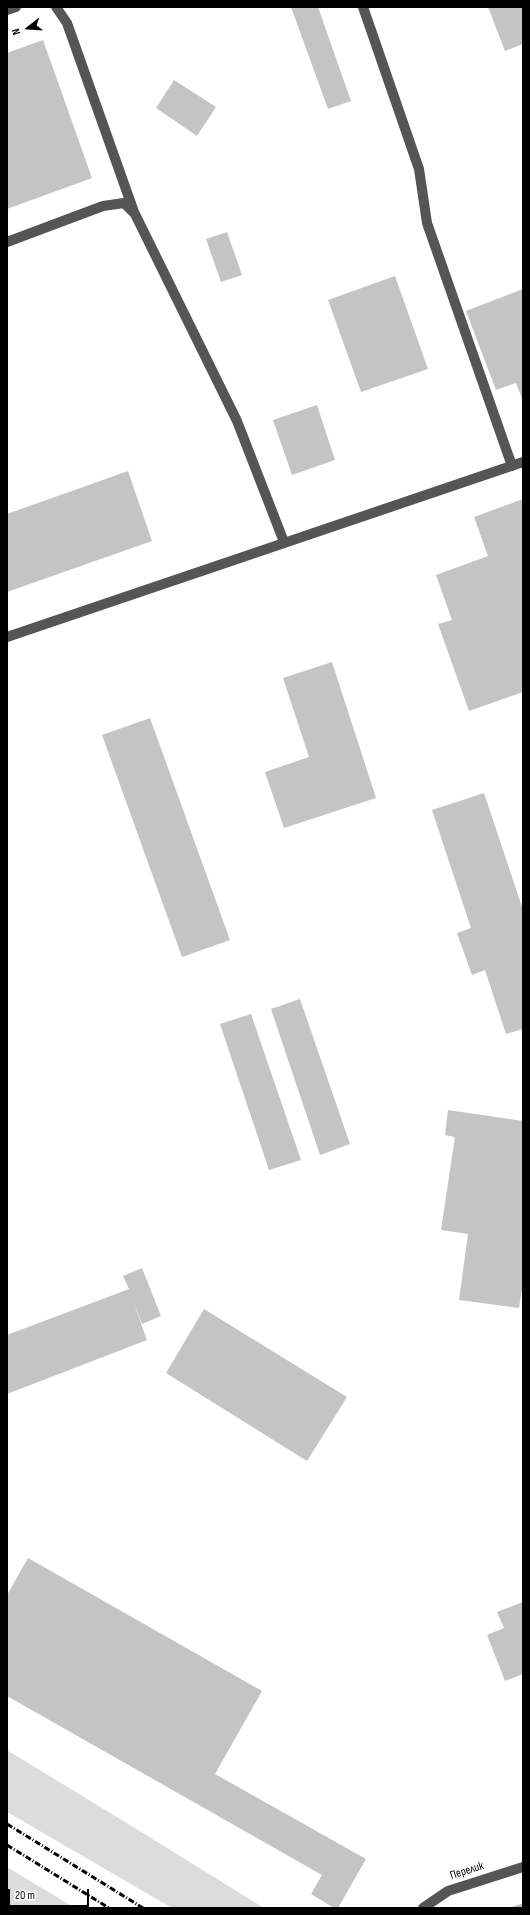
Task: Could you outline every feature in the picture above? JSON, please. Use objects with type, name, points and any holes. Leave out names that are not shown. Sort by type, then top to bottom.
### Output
[{"type":"street","points":[[7,10],[16,7]]},
{"type":"street","points":[[56,7],[67,23],[135,214],[237,421],[284,542]]},
{"type":"street","points":[[362,7],[419,169],[427,223],[512,466]]},
{"type":"street","points":[[7,242],[103,206],[124,203],[135,214]]},
{"type":"street","points":[[7,637],[523,462]]},
{"type":"street","name":"Перелик","points":[[423,1908],[448,1891],[523,1867]]},
{"type":"shaded area","points":[[7,1750],[264,1908],[172,1908],[7,1812]]},
{"type":"shaded area","points":[[7,1867],[75,1908],[7,1908]]},
{"type":"building","points":[[291,7],[318,7],[351,101],[328,109]]},
{"type":"building","points":[[488,7],[523,7],[523,44],[505,51]]},
{"type":"building","points":[[43,40],[92,178],[7,209],[7,53]]},
{"type":"building","points":[[174,80],[216,107],[197,136],[156,108]]},
{"type":"building","points":[[227,232],[242,275],[221,282],[206,239]]},
{"type":"building","points":[[395,276],[428,369],[361,392],[328,300]]},
{"type":"building","points":[[523,289],[523,401],[516,383],[496,390],[466,311]]},
{"type":"building","points":[[317,405],[335,460],[292,475],[273,420]]},
{"type":"building","points":[[128,471],[152,541],[7,592],[7,514]]},
{"type":"building","points":[[523,499],[523,692],[469,711],[438,624],[452,620],[436,575],[488,556],[474,517]]},
{"type":"building","points":[[332,662],[376,798],[284,828],[265,772],[309,757],[283,678]]},
{"type":"building","points":[[150,718],[230,940],[182,957],[102,735]]},
{"type":"building","points":[[484,793],[523,910],[523,1029],[506,1034],[485,970],[472,975],[457,933],[471,928],[432,810]]},
{"type":"building","points":[[300,999],[350,1144],[320,1155],[271,1009]]},
{"type":"building","points":[[251,1014],[301,1160],[269,1170],[220,1024]]},
{"type":"building","points":[[448,1110],[523,1121],[523,1282],[519,1308],[459,1300],[468,1234],[441,1230],[455,1137],[445,1135]]},
{"type":"building","points":[[142,1268],[161,1316],[142,1324],[133,1301],[147,1340],[7,1394],[7,1335],[129,1289],[123,1276]]},
{"type":"building","points":[[204,1309],[347,1397],[307,1461],[166,1373]]},
{"type":"building","points":[[28,1558],[262,1691],[215,1774],[366,1859],[338,1908],[334,1908],[311,1894],[322,1875],[7,1696],[7,1595]]},
{"type":"building","points":[[523,1602],[523,1674],[505,1681],[487,1635],[504,1628],[497,1612]]},
{"type":"building","points":[[523,1903],[523,1908],[509,1908]]},
{"type":"railway","points":[[7,1824],[143,1908]]},
{"type":"railway","points":[[7,1845],[109,1908]]}]
